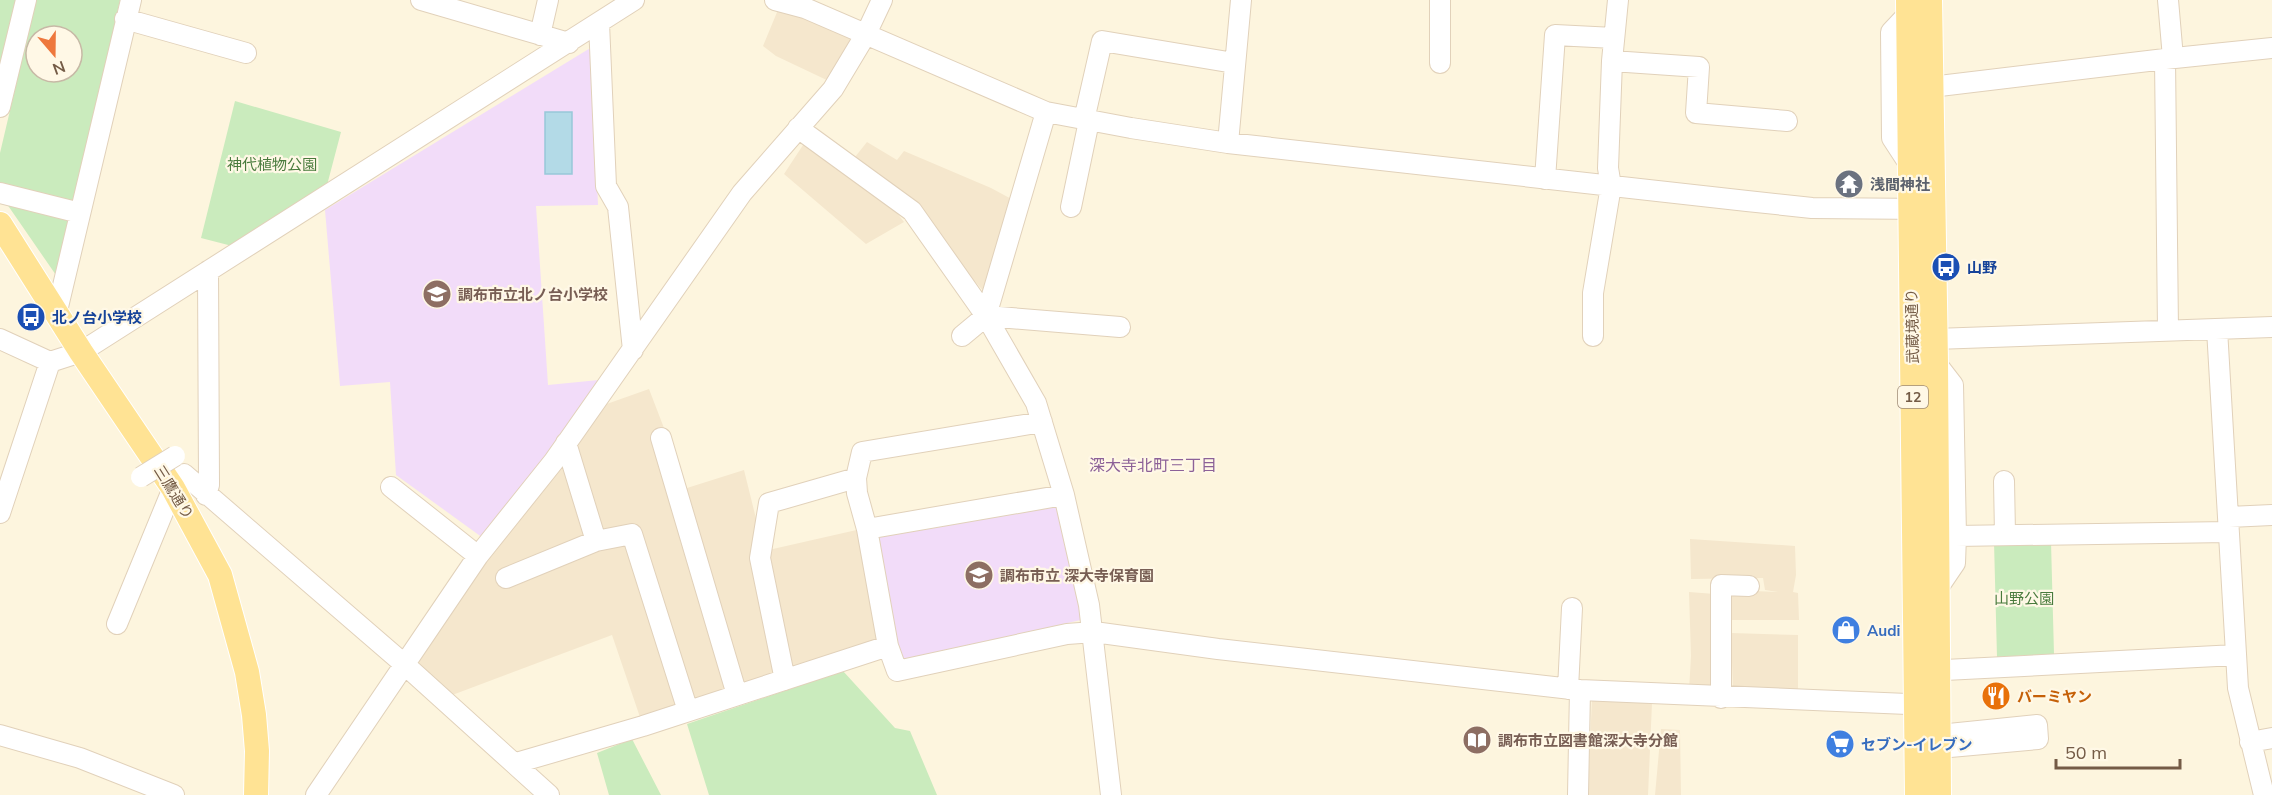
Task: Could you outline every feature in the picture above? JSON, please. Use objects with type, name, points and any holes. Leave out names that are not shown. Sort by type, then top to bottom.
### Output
[{"type":"main road","name":"武蔵境通り","points":[[1914,791],[1927,705],[1928,671],[1921,209],[1931,87],[1930,0]]},
{"type":"main road","name":"武蔵境通り","points":[[1908,7],[1909,164],[1921,209],[1935,351],[1938,588],[1928,671]]},
{"type":"main road","name":"三鷹通り","points":[[0,224],[81,352],[172,474],[220,575],[247,672],[257,751],[256,795]]},
{"type":"main road","name":"武蔵境通り","points":[[1927,705],[1939,741],[1939,795]]},
{"type":"street","points":[[0,107],[26,0]]},
{"type":"street","points":[[57,311],[131,0]]},
{"type":"street","points":[[421,0],[569,43]]},
{"type":"street","points":[[540,34],[548,0]]},
{"type":"street","points":[[0,339],[50,362],[81,352],[634,0]]},
{"type":"street","points":[[776,0],[805,8],[1046,112],[1087,120],[1228,143],[1812,208],[1921,209]]},
{"type":"street","points":[[325,791],[405,664],[478,556],[554,461],[742,193],[833,89],[866,34],[882,0]]},
{"type":"street","points":[[1228,143],[1241,0]]},
{"type":"street","points":[[1440,0],[1440,63]]},
{"type":"street","points":[[1593,336],[1593,292],[1611,186],[1608,168],[1612,61],[1618,0]]},
{"type":"street","points":[[2168,0],[2168,330]]},
{"type":"street","points":[[126,19],[246,53]]},
{"type":"street","points":[[599,24],[606,186],[618,207],[633,350]]},
{"type":"street","points":[[1545,179],[1555,35],[1614,38]]},
{"type":"street","points":[[1071,207],[1102,41],[1234,63]]},
{"type":"street","points":[[1931,87],[2272,48]]},
{"type":"street","points":[[1612,61],[1699,67],[1696,113],[1786,121]]},
{"type":"street","points":[[962,336],[986,316],[1046,112]]},
{"type":"street","points":[[798,128],[912,211],[986,316],[1036,403],[1064,495],[1094,632],[1111,795]]},
{"type":"street","points":[[0,193],[80,213]]},
{"type":"street","points":[[206,495],[209,485],[208,271]]},
{"type":"street","points":[[986,316],[1120,327]]},
{"type":"street","points":[[1938,588],[1955,563],[1956,536],[1953,385],[1935,351],[2168,330],[2272,327]]},
{"type":"street","points":[[2217,329],[2238,688],[2264,795]]},
{"type":"street","points":[[0,513],[50,362]]},
{"type":"street","points":[[1042,422],[862,452],[856,478],[857,493],[867,529],[888,646],[897,672],[1067,634],[1094,632],[1218,649],[1574,690],[1927,705]]},
{"type":"street","points":[[661,438],[737,695]]},
{"type":"street","points":[[566,443],[596,541]]},
{"type":"street","points":[[117,624],[172,474]]},
{"type":"street","points":[[141,477],[184,474],[405,664],[549,795]]},
{"type":"street","points":[[785,680],[760,558],[769,503],[856,478]]},
{"type":"street","points":[[2004,481],[2005,534]]},
{"type":"street","points":[[391,487],[478,556]]},
{"type":"street","points":[[867,529],[1064,495]]},
{"type":"street","points":[[1956,536],[2229,524],[2272,515]]},
{"type":"street","points":[[506,578],[596,541],[632,534],[688,711]]},
{"type":"street","points":[[1721,698],[1721,585],[1749,586]]},
{"type":"street","points":[[1572,608],[1578,795]]},
{"type":"street","points":[[516,763],[688,711],[888,646]]},
{"type":"street","points":[[1928,671],[2236,656]]},
{"type":"street","points":[[0,735],[80,758],[174,795]]},
{"type":"street","points":[[2250,742],[2272,738]]},
{"type":"shaded area","points":[[780,5],[858,40],[833,83],[776,56],[763,46]]},
{"type":"shaded area","name":"調布市立北ノ台小学校","points":[[592,47],[598,205],[536,206],[548,385],[609,379],[542,460],[483,538],[396,475],[390,382],[340,386],[325,210]]},
{"type":"shaded area","points":[[807,139],[890,204],[904,222],[866,244],[784,174]]},
{"type":"shaded area","points":[[867,142],[897,160],[904,151],[991,188],[1017,202],[992,301],[911,208],[851,162]]},
{"type":"shaded area","points":[[649,389],[687,488],[744,470],[764,551],[861,529],[885,641],[642,723],[612,635],[447,697],[410,662],[601,406]]},
{"type":"shaded area","name":"調布市立 深大寺保育園","points":[[1057,498],[1085,619],[901,661],[875,532]]},
{"type":"shaded area","points":[[1690,539],[1795,546],[1796,575],[1793,592],[1798,593],[1799,620],[1731,620],[1729,590],[1778,592],[1765,590],[1763,578],[1691,579]]},
{"type":"shaded area","points":[[1689,592],[1715,594],[1715,689],[1689,691],[1691,656]]},
{"type":"shaded area","points":[[1731,633],[1798,635],[1798,690],[1733,691]]},
{"type":"shaded area","points":[[1592,697],[1652,703],[1648,795],[1588,795]]},
{"type":"shaded area","points":[[1661,729],[1680,730],[1681,795],[1655,795]]},
{"type":"green space","points":[[0,0],[19,0],[0,77]]},
{"type":"green space","points":[[36,0],[120,0],[58,278],[0,194],[0,153],[24,51],[24,84],[84,84],[84,24],[30,24]]},
{"type":"green space","name":"神代植物公園","points":[[235,101],[341,132],[326,189],[236,247],[201,238]]},
{"type":"green space","name":"山野公園","points":[[1994,542],[2051,542],[2054,654],[1997,657]]},
{"type":"green space","points":[[843,671],[895,728],[910,731],[937,795],[709,795],[687,724]]},
{"type":"green space","points":[[632,739],[661,795],[609,795],[597,753]]},
{"type":"water","points":[[545,112],[572,112],[572,174],[545,174]]},
{"type":"place","name":"浅間神社","points":[[1849,184]]},
{"type":"place","name":"山野","points":[[1946,267]]},
{"type":"place","name":"調布市立北ノ台小学校","points":[[437,294]]},
{"type":"place","name":"北ノ台小学校","points":[[31,317]]},
{"type":"place","name":"調布市立 深大寺保育園","points":[[979,575]]},
{"type":"place","name":"Audi","points":[[1846,630]]},
{"type":"place","name":"バーミヤン","points":[[1996,696]]},
{"type":"place","name":"調布市立図書館深大寺分館","points":[[1477,740]]},
{"type":"place","name":"セブン-イレブン","points":[[1840,744]]},
{"type":"district","name":"深大寺北町三丁目","points":[[1153,465]]}]
